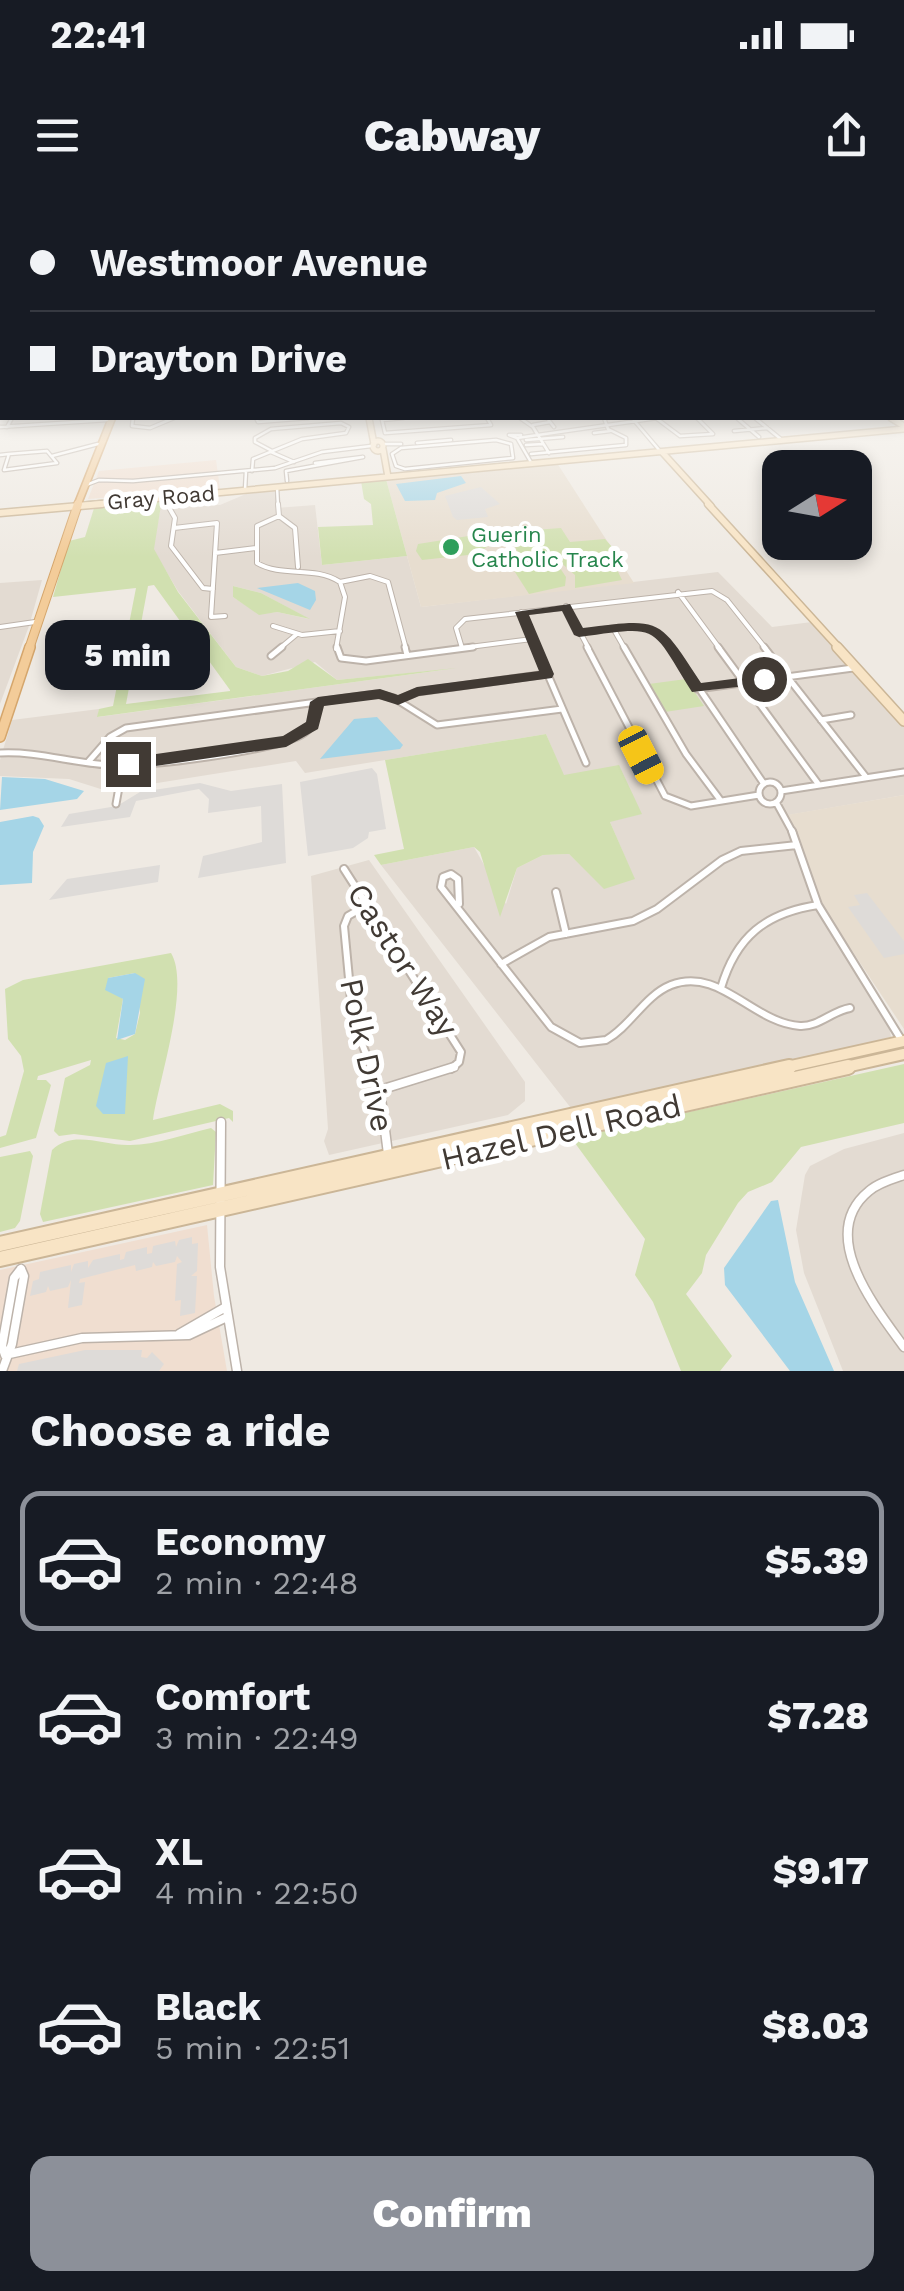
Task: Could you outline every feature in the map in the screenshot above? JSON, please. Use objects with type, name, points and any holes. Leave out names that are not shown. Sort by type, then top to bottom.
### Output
[{"type":"main road","points":[[0,737],[94,448]]},
{"type":"main road","points":[[0,718],[99,448]]},
{"type":"street","points":[[52,456],[88,448]]},
{"type":"street","points":[[266,448],[300,468]]},
{"type":"street","points":[[245,490],[252,459],[280,448]]},
{"type":"street","points":[[86,485],[99,480],[135,481],[248,471],[322,452],[359,448]]},
{"type":"street","points":[[378,448],[386,477]]},
{"type":"street","points":[[406,448],[392,453],[396,467],[408,470],[504,461],[514,457],[512,448]]},
{"type":"street","points":[[526,448],[530,464]]},
{"type":"street","points":[[546,448],[550,453]]},
{"type":"street","points":[[531,454],[601,448]]},
{"type":"street","points":[[659,448],[904,721]]},
{"type":"street","name":"Gray Road","points":[[0,513],[708,448]]},
{"type":"street","points":[[0,454],[44,450],[56,464],[4,470],[10,454]]},
{"type":"street","points":[[300,468],[315,463],[332,458],[363,457],[315,463]]},
{"type":"street","points":[[40,473],[43,466]]},
{"type":"street","points":[[286,478],[299,474],[300,468]]},
{"type":"street","points":[[90,475],[99,480]]},
{"type":"street","points":[[277,487],[279,516],[295,528],[298,567]]},
{"type":"street","points":[[168,496],[166,508],[175,518],[172,547],[203,588],[212,590]]},
{"type":"street","points":[[279,516],[257,526],[257,563],[263,568],[298,567],[324,572],[340,582],[345,594],[336,650],[345,660],[532,639]]},
{"type":"street","points":[[174,528],[218,523],[211,618],[226,616]]},
{"type":"street","points":[[215,552],[256,548]]},
{"type":"street","points":[[340,582],[370,576],[388,582],[407,655]]},
{"type":"street","points":[[462,648],[456,628],[460,622],[678,592],[714,592],[726,600],[866,778]]},
{"type":"street","points":[[678,592],[818,785]]},
{"type":"street","points":[[566,606],[660,790],[676,804],[691,806],[759,795],[776,802],[797,845],[818,905],[904,1042]]},
{"type":"street","points":[[521,612],[586,762]]},
{"type":"street","points":[[0,627],[35,622]]},
{"type":"street","points":[[273,626],[297,634],[340,631]]},
{"type":"street","points":[[579,632],[644,626],[662,634],[764,784],[781,791],[904,772]]},
{"type":"street","points":[[613,628],[686,754],[721,801]]},
{"type":"street","points":[[270,656],[297,634]]},
{"type":"street","points":[[698,688],[856,668]]},
{"type":"street","points":[[398,700],[417,692],[548,674]]},
{"type":"street","points":[[89,762],[110,737],[126,728],[380,694],[398,700],[423,721],[437,726],[562,709]]},
{"type":"street","points":[[0,755],[19,752],[123,765],[286,741],[312,725],[318,702]]},
{"type":"street","points":[[821,720],[851,715]]},
{"type":"street","points":[[116,804],[123,765]]},
{"type":"street","points":[[759,795],[758,787],[764,784]]},
{"type":"street","points":[[776,802],[782,799],[781,791]]},
{"type":"street","points":[[501,964],[537,942],[635,920],[660,906],[710,864],[735,852],[760,846],[797,845]]},
{"type":"street","name":"Castor Way","points":[[344,869],[461,1052],[452,1069],[380,1090]]},
{"type":"street","points":[[460,904],[458,879],[443,876],[441,887],[460,904],[501,964],[554,1030],[584,1043],[614,1036],[650,996],[670,984],[698,982],[721,988],[772,1018],[794,1026],[814,1025],[836,1010],[850,1008]]},
{"type":"street","points":[[556,892],[566,934]]},
{"type":"street","name":"Polk Drive","points":[[367,905],[348,916],[344,926],[353,1021],[380,1090],[388,1157]]},
{"type":"street","points":[[721,988],[732,953],[749,930],[777,912],[818,905]]},
{"type":"street","name":"Hazel Dell Road","points":[[219,1202],[388,1157],[904,1042]]},
{"type":"street","name":"Hazel Dell Road","points":[[219,1202],[904,1054]]},
{"type":"street","points":[[221,1122],[219,1202],[224,1313],[237,1371]]},
{"type":"street","points":[[904,1175],[876,1183],[860,1195],[850,1215],[848,1232],[852,1260],[864,1290],[904,1347]]},
{"type":"street","points":[[0,1244],[219,1202]]},
{"type":"street","points":[[0,1260],[219,1202]]},
{"type":"street","points":[[2,1371],[12,1344],[24,1276],[21,1268],[11,1295],[2,1346],[5,1356]]},
{"type":"street","points":[[5,1356],[82,1338],[189,1335],[224,1313]]},
{"type":"shaded area","points":[[216,460],[220,489],[88,499],[99,471]]},
{"type":"shaded area","points":[[557,463],[634,583],[421,607],[386,479]]},
{"type":"shaded area","points":[[481,487],[500,504],[485,509],[488,517],[453,517],[445,496]]},
{"type":"shaded area","points":[[274,489],[276,508],[315,505],[322,565],[407,556],[421,607],[718,572],[772,627],[812,622],[904,726],[904,795],[783,816],[812,899],[889,1026],[891,1037],[574,1112],[381,865],[474,847],[506,904],[517,868],[543,855],[569,854],[604,888],[634,878],[610,822],[563,775],[546,734],[305,773],[296,761],[107,791],[69,779],[0,776],[0,760],[12,720],[99,709],[98,717],[450,669],[337,680],[315,662],[262,676],[236,667],[178,591],[153,549],[162,499],[197,496],[210,505],[220,505],[253,491]],"holes":[[[233,586],[261,593],[309,619],[277,612],[259,614],[233,597]]]},
{"type":"shaded area","points":[[42,580],[29,626],[0,704],[0,583]]},
{"type":"shaded area","points":[[372,768],[377,774],[386,829],[369,832],[368,838],[353,848],[308,856],[300,782]]},
{"type":"shaded area","points":[[200,783],[231,791],[282,784],[286,863],[198,878],[203,856],[262,842],[261,806],[208,813],[209,799],[199,789],[136,801],[130,817],[61,827],[69,814],[117,806],[140,792]]},
{"type":"shaded area","points":[[904,795],[904,1029],[823,907],[787,815]]},
{"type":"shaded area","points":[[369,860],[525,1082],[525,1101],[508,1115],[329,1155],[324,1141],[328,1129],[311,876]]},
{"type":"shaded area","points":[[160,865],[158,882],[49,900],[67,879]]},
{"type":"shaded area","points":[[867,893],[904,941],[904,954],[884,958],[848,907],[860,905],[854,895]]},
{"type":"shaded area","points":[[904,1133],[904,1371],[843,1371],[804,1273],[796,1230],[805,1175],[810,1166],[844,1149]]},
{"type":"shaded area","points":[[207,1225],[227,1371],[0,1371],[0,1270]]},
{"type":"shaded area","points":[[192,1237],[192,1244],[198,1243],[197,1271],[191,1276],[197,1276],[195,1313],[180,1316],[181,1300],[175,1301],[177,1264],[182,1262],[177,1256],[175,1262],[156,1266],[153,1262],[152,1267],[136,1271],[135,1265],[80,1279],[79,1283],[85,1282],[82,1305],[68,1308],[71,1280],[68,1287],[50,1291],[48,1286],[46,1292],[30,1296],[40,1272],[71,1265],[71,1272],[74,1264],[88,1261],[88,1268],[93,1260],[120,1254],[120,1260],[126,1252],[147,1247],[147,1254],[152,1253],[153,1246],[175,1241],[176,1247],[179,1240]]},
{"type":"shaded area","points":[[85,1350],[142,1350],[141,1357],[147,1358],[152,1352],[164,1364],[159,1371],[17,1371],[19,1364]]},
{"type":"green space","points":[[386,479],[407,556],[322,565],[318,527],[373,525],[371,504],[364,499],[361,481]]},
{"type":"green space","points":[[162,499],[154,549],[178,592],[236,667],[262,676],[288,671],[308,659],[337,680],[457,668],[97,717],[99,709],[113,706],[136,588],[53,597],[69,541],[85,537],[95,505]],"holes":[[[154,585],[230,691],[126,704],[148,586]]]},
{"type":"green space","points":[[561,528],[570,542],[605,539],[614,549],[609,553],[622,580],[575,588],[575,575],[558,560],[521,561],[510,534],[527,535],[539,554],[545,554],[535,543],[534,530]]},
{"type":"green space","points":[[481,534],[488,546],[477,554],[422,560],[416,551],[418,544]]},
{"type":"green space","points":[[558,565],[566,577],[565,586],[529,594],[513,569]]},
{"type":"green space","points":[[233,586],[261,593],[310,619],[277,612],[259,615],[233,597]]},
{"type":"green space","points":[[686,679],[704,706],[665,712],[649,684]]},
{"type":"green space","points":[[546,734],[564,775],[619,765],[642,814],[610,822],[635,879],[604,889],[569,854],[543,855],[517,868],[500,917],[480,852],[474,847],[381,865],[374,855],[404,849],[385,760]]},
{"type":"green space","points":[[171,953],[176,968],[175,1010],[153,1120],[220,1104],[233,1111],[233,1122],[229,1118],[130,1141],[74,1134],[59,1136],[54,1131],[65,1078],[90,1065],[91,1060],[38,1076],[37,1080],[46,1080],[51,1085],[36,1138],[0,1148],[0,1137],[6,1135],[24,1071],[21,1056],[8,1039],[5,989],[23,980]],"holes":[[[135,973],[140,1013],[135,1034],[125,1040],[116,1038],[123,999],[113,991],[108,978]]]},
{"type":"green space","points":[[904,1064],[904,1123],[801,1147],[772,1182],[748,1192],[738,1203],[706,1255],[702,1273],[686,1294],[732,1356],[720,1371],[681,1371],[653,1302],[635,1275],[645,1239],[575,1143],[586,1135]]},
{"type":"green space","points":[[211,1128],[216,1132],[213,1185],[43,1222],[40,1214],[52,1150],[60,1144],[79,1139],[140,1145]]},
{"type":"green space","points":[[30,1151],[33,1156],[20,1221],[15,1228],[0,1232],[0,1157]]},
{"type":"water","points":[[461,476],[466,483],[437,493],[435,500],[405,501],[396,484]]},
{"type":"water","points":[[298,583],[315,591],[316,600],[310,610],[257,588]]},
{"type":"water","points":[[377,717],[403,745],[400,749],[320,759],[354,719]]},
{"type":"water","points":[[2,777],[45,779],[84,791],[77,799],[0,810]]},
{"type":"water","points":[[33,816],[44,826],[33,852],[32,883],[0,885],[0,822]]},
{"type":"water","points":[[135,973],[145,979],[135,1034],[117,1040],[123,999],[105,990],[108,978]]},
{"type":"water","points":[[128,1056],[125,1114],[103,1114],[96,1106],[106,1063]]},
{"type":"water","points":[[778,1200],[795,1282],[834,1371],[790,1371],[725,1285],[724,1268],[771,1201]]},
{"type":"place","name":"Guerin Catholic Track","points":[[451,547]]},
{"type":"route","points":[[128,764],[286,741],[312,725],[318,714],[318,702],[380,694],[398,700],[417,692],[548,674],[521,612],[543,609],[566,606],[579,632],[638,625],[654,628],[664,636],[698,688],[764,679]]}]
